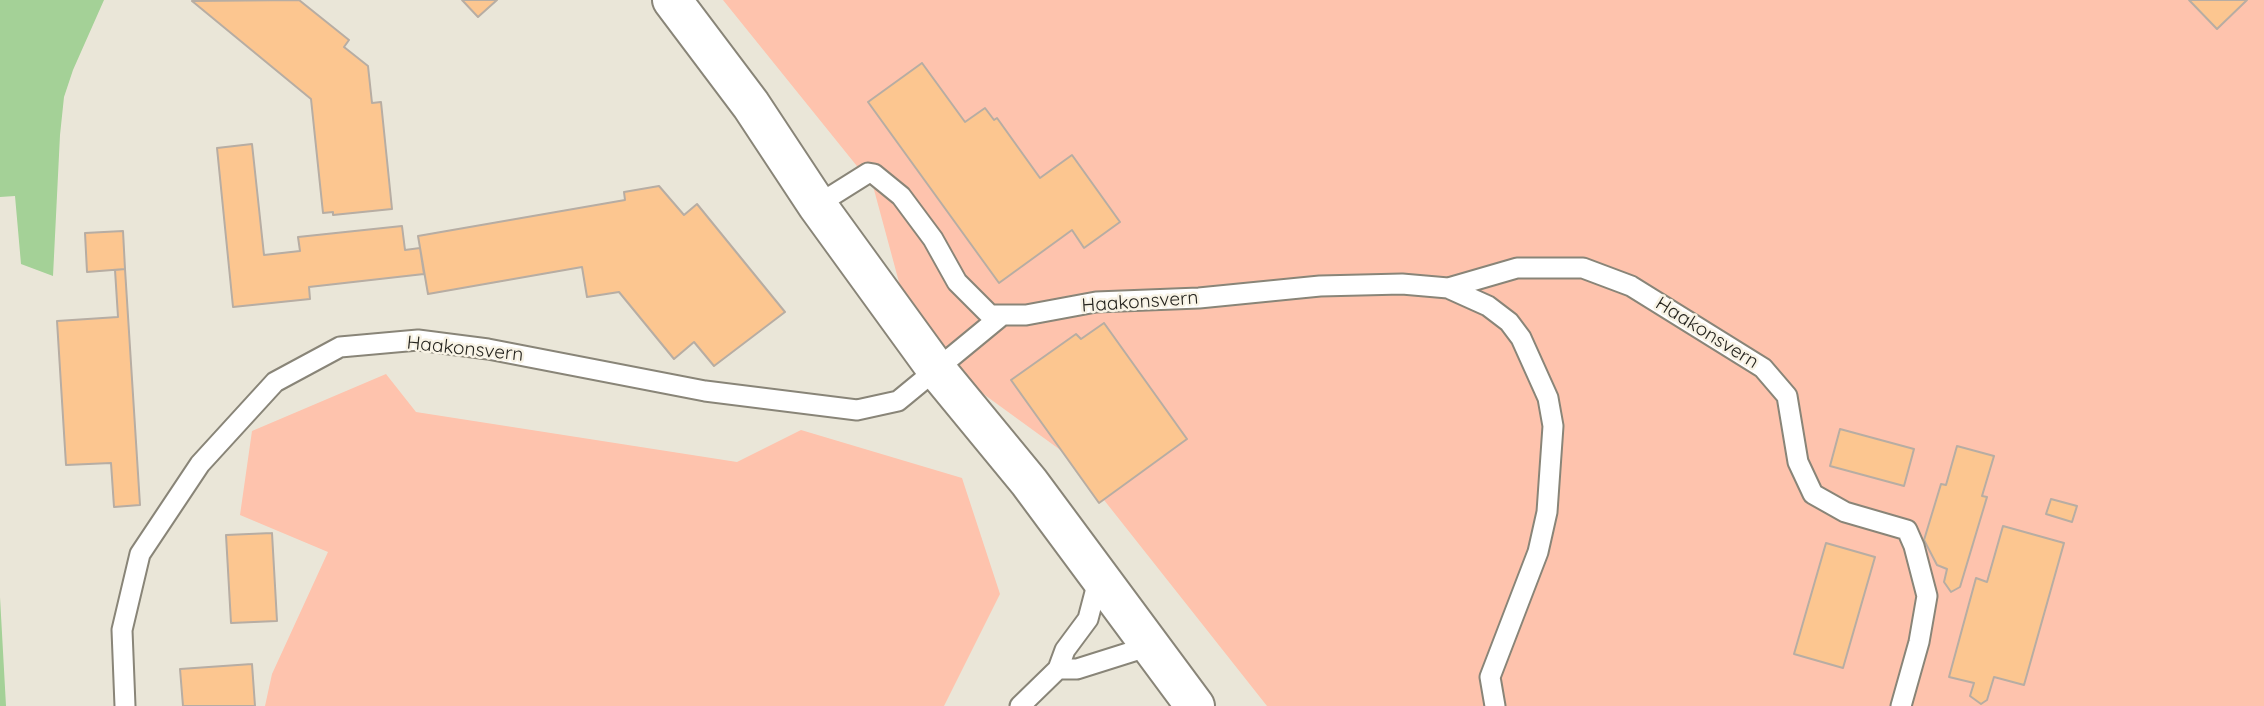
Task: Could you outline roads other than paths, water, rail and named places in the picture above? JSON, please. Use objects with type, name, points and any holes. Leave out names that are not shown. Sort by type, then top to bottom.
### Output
[{"type":"street","points":[[671,0],[751,105],[817,205],[936,369],[1028,482],[1195,706]]},
{"type":"lane","points":[[817,205],[867,173],[874,174],[901,196],[965,291],[982,310],[1000,317]]},
{"type":"lane","name":"Haakonsvern","points":[[1448,288],[1517,268],[1583,268],[1631,286],[1763,368],[1787,396],[1798,463],[1814,494],[1844,512],[1907,530],[1914,546],[1927,596],[1919,642],[1901,706]]},
{"type":"lane","name":"Haakonsvern","points":[[125,706],[122,630],[140,554],[200,464],[275,382],[340,347],[418,340],[488,349],[705,391],[857,410],[898,401],[1000,317],[1096,302],[1199,298],[1320,286],[1402,284],[1448,288],[1488,306],[1509,322],[1535,364],[1553,426],[1547,512],[1538,552],[1490,677],[1495,706]]},
{"type":"lane","points":[[1020,706],[1058,669],[1065,650],[1088,619],[1099,577]]},
{"type":"lane","points":[[1058,669],[1077,668],[1150,646]]}]
